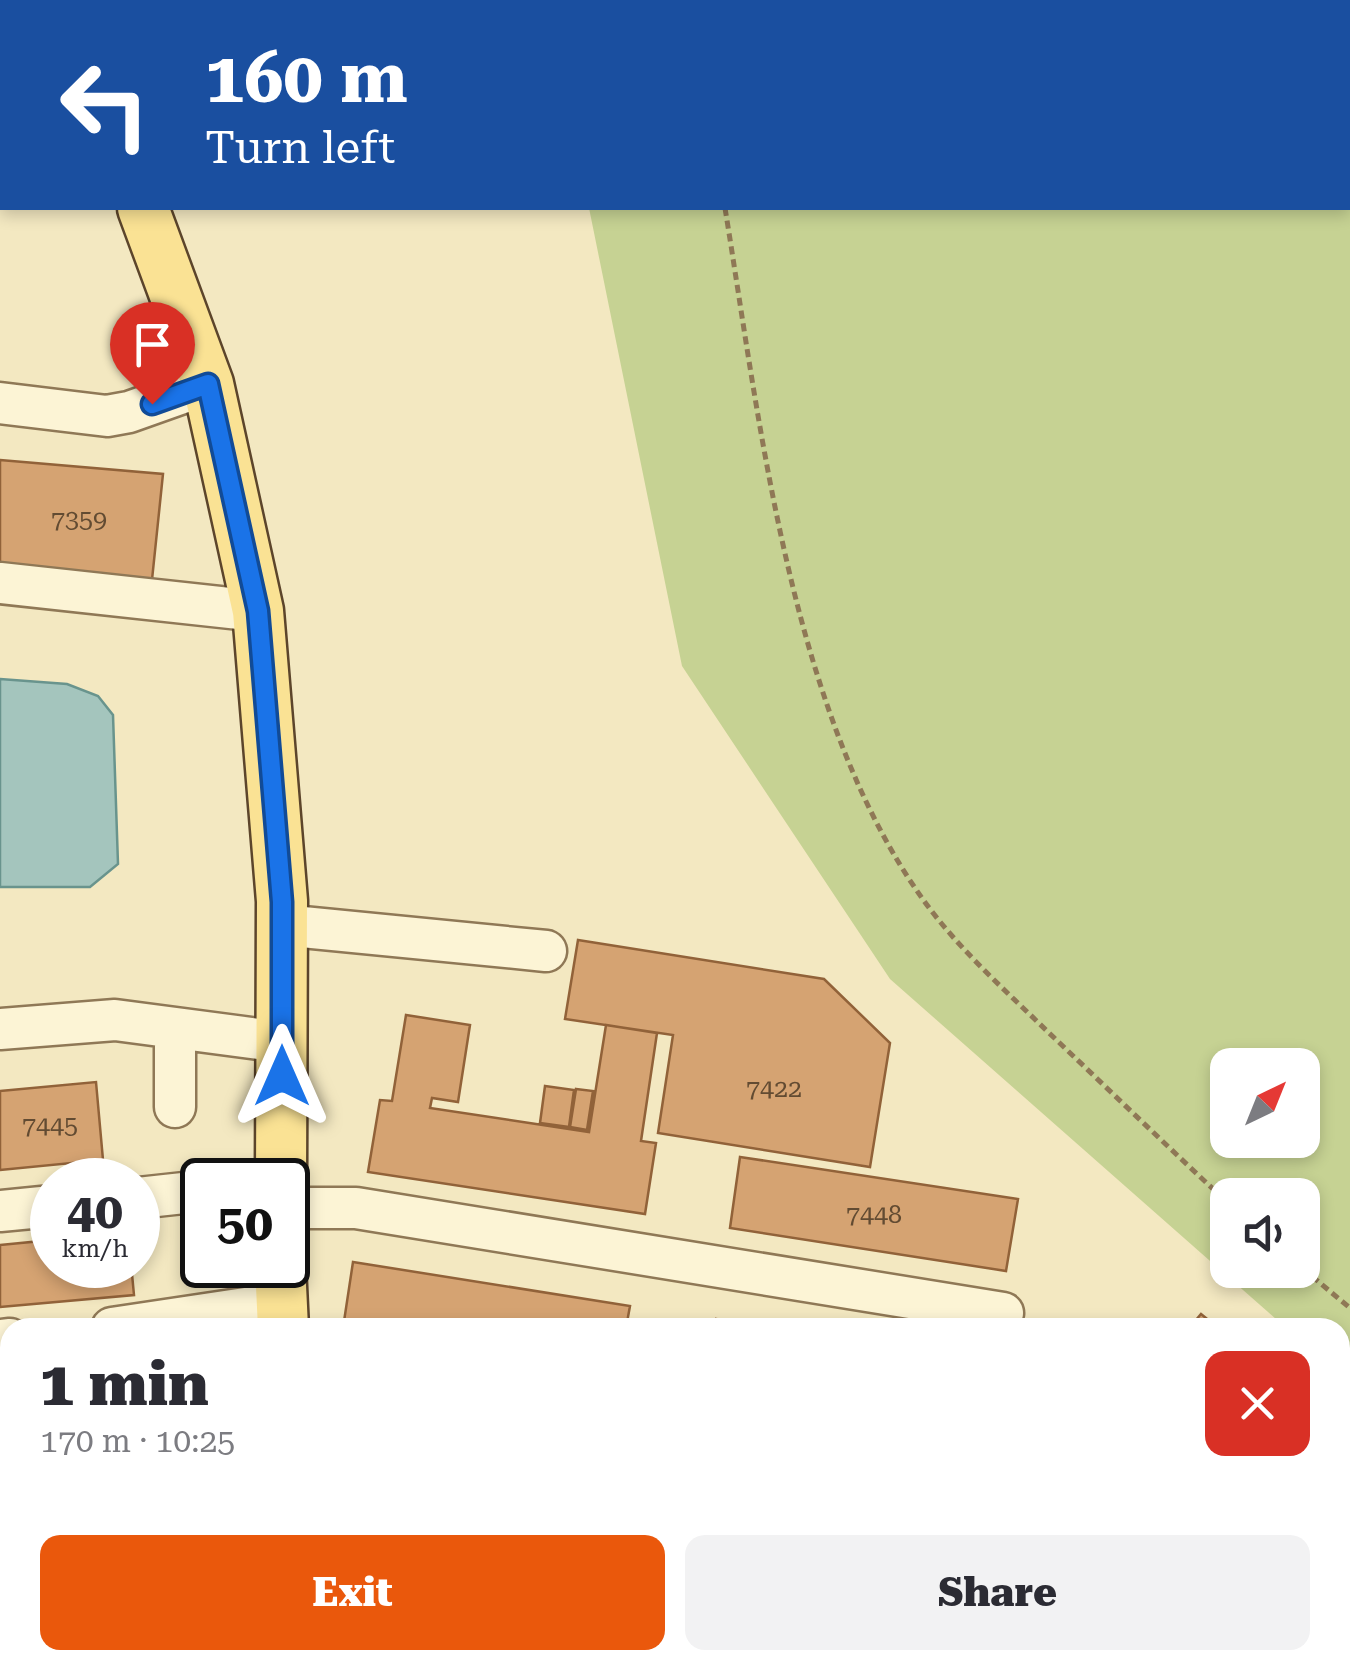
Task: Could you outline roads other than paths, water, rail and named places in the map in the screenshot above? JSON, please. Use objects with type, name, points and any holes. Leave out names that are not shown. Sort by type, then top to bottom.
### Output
[{"type":"main road","points":[[144,210],[208,384],[258,611],[282,925],[279,1158]]},
{"type":"lane","points":[[0,403],[107,416],[208,384]]},
{"type":"lane","points":[[0,583],[258,611]]},
{"type":"lane","points":[[282,925],[546,952]]},
{"type":"lane","points":[[0,1028],[115,1020],[282,1042]]},
{"type":"lane","points":[[175,1028],[175,1107]]},
{"type":"lane","points":[[0,1211],[30,1208]]},
{"type":"lane","points":[[310,1208],[356,1208],[1003,1314]]},
{"type":"lane","points":[[194,1318],[281,1298]]},
{"type":"water","points":[[0,679],[67,684],[98,696],[113,715],[118,864],[90,887],[0,887]]}]
